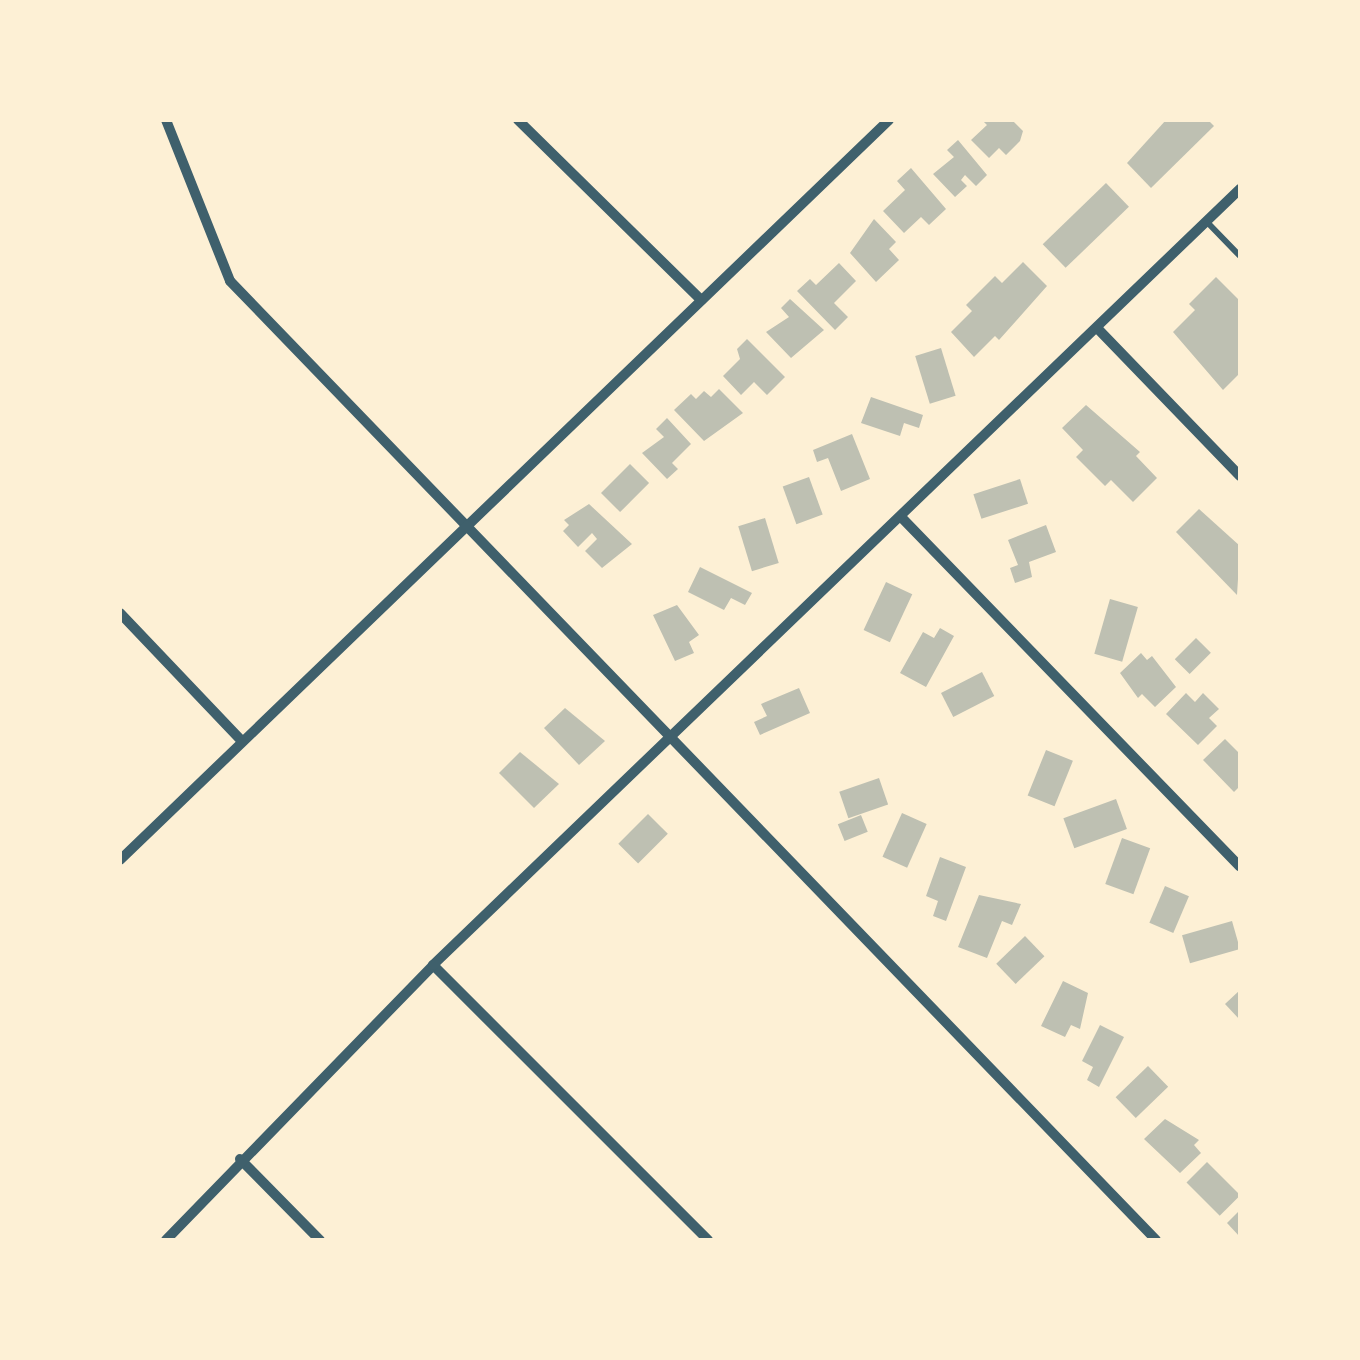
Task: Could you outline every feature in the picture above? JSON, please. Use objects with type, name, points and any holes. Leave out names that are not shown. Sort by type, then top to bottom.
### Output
[{"type":"street","points":[[166,120],[230,281],[670,741],[1156,1240]]},
{"type":"street","points":[[518,120],[701,300]]},
{"type":"street","points":[[120,860],[889,120]]},
{"type":"street","points":[[166,1240],[240,1159],[433,965],[903,519],[1240,189]]},
{"type":"street","points":[[1098,329],[1240,476]]},
{"type":"street","points":[[903,519],[1240,866]]},
{"type":"street","points":[[120,613],[242,741]]},
{"type":"street","points":[[433,965],[708,1240]]},
{"type":"street","points":[[240,1159],[320,1240]]},
{"type":"lane","points":[[1206,221],[1240,256]]},
{"type":"building","points":[[982,120],[1012,120],[1023,131],[1020,141],[1006,155],[999,148],[989,158],[971,140],[987,125]]},
{"type":"building","points":[[1166,120],[1208,120],[1214,126],[1151,188],[1127,163]]},
{"type":"building","points":[[958,140],[987,175],[976,186],[965,175],[961,180],[967,186],[955,197],[933,174],[954,157],[947,150]]},
{"type":"building","points":[[911,168],[946,209],[929,225],[921,217],[904,233],[883,211],[905,190],[897,181]]},
{"type":"building","points":[[1106,183],[1129,207],[1066,268],[1043,244]]},
{"type":"building","points":[[874,219],[896,242],[889,249],[899,260],[876,282],[850,253]]},
{"type":"building","points":[[1023,262],[1047,286],[999,340],[995,336],[974,357],[951,332],[972,311],[966,305],[995,276],[1002,283]]},
{"type":"building","points":[[839,263],[856,281],[834,303],[848,317],[835,330],[797,291],[810,279],[816,285]]},
{"type":"building","points":[[1216,277],[1240,301],[1240,373],[1223,390],[1173,332],[1195,310],[1189,304]]},
{"type":"building","points":[[790,299],[824,330],[791,358],[766,332],[789,317],[781,308]]},
{"type":"building","points":[[747,339],[785,377],[767,395],[754,382],[741,395],[723,376],[740,359],[737,349]]},
{"type":"building","points":[[941,348],[956,396],[930,404],[915,356]]},
{"type":"building","points":[[719,389],[743,413],[704,441],[674,410],[691,394],[696,399],[704,391],[711,397]]},
{"type":"building","points":[[871,397],[923,415],[919,428],[904,423],[900,436],[861,423]]},
{"type":"building","points":[[1086,405],[1140,452],[1136,456],[1157,478],[1133,502],[1111,480],[1105,486],[1076,457],[1083,450],[1062,428]]},
{"type":"building","points":[[667,418],[691,444],[672,463],[678,469],[667,479],[642,453],[664,437],[656,429]]},
{"type":"building","points":[[852,434],[870,479],[841,491],[828,458],[817,462],[813,450]]},
{"type":"building","points":[[630,464],[649,483],[620,512],[601,493]]},
{"type":"building","points":[[809,477],[823,515],[796,524],[783,487]]},
{"type":"building","points":[[1020,479],[1028,504],[981,519],[973,494]]},
{"type":"building","points":[[589,504],[632,544],[602,568],[585,551],[597,539],[592,533],[578,547],[563,531],[569,525],[564,520]]},
{"type":"building","points":[[1199,509],[1240,546],[1237,595],[1176,532]]},
{"type":"building","points":[[765,518],[779,563],[752,571],[738,526]]},
{"type":"building","points":[[1046,525],[1056,552],[1029,562],[1032,577],[1015,583],[1010,568],[1018,565],[1008,540]]},
{"type":"building","points":[[700,567],[752,593],[745,605],[731,598],[724,610],[688,592]]},
{"type":"building","points":[[886,582],[912,594],[890,642],[864,630]]},
{"type":"building","points":[[1110,599],[1138,607],[1122,662],[1094,654]]},
{"type":"building","points":[[677,605],[699,635],[689,642],[694,653],[675,661],[653,615]]},
{"type":"building","points":[[940,628],[954,636],[926,687],[900,673],[923,632],[934,638]]},
{"type":"building","points":[[1196,638],[1211,653],[1190,674],[1175,659]]},
{"type":"building","points":[[1141,653],[1147,660],[1152,656],[1176,687],[1155,707],[1142,694],[1138,698],[1120,673]]},
{"type":"building","points":[[982,672],[994,696],[953,717],[941,693]]},
{"type":"building","points":[[799,688],[810,713],[760,735],[754,722],[767,716],[761,704]]},
{"type":"building","points":[[1186,693],[1195,702],[1203,693],[1219,709],[1209,718],[1217,726],[1198,745],[1166,714]]},
{"type":"building","points":[[565,708],[605,741],[579,765],[544,728]]},
{"type":"building","points":[[1225,739],[1240,754],[1240,786],[1234,792],[1203,760]]},
{"type":"building","points":[[1046,750],[1073,761],[1055,806],[1028,795]]},
{"type":"building","points":[[520,752],[559,784],[534,808],[499,773]]},
{"type":"building","points":[[879,778],[888,804],[848,818],[839,792]]},
{"type":"building","points":[[1116,799],[1127,829],[1074,848],[1063,818]]},
{"type":"building","points":[[902,813],[927,824],[907,868],[882,857]]},
{"type":"building","points":[[648,814],[668,834],[638,863],[618,844]]},
{"type":"building","points":[[861,815],[868,832],[845,841],[838,824]]},
{"type":"building","points":[[1122,838],[1150,848],[1133,894],[1105,884]]},
{"type":"building","points":[[940,857],[966,867],[946,921],[933,916],[938,901],[926,896]]},
{"type":"building","points":[[1165,886],[1189,896],[1173,933],[1149,923]]},
{"type":"building","points":[[979,895],[1021,904],[1012,925],[1002,921],[987,958],[958,947]]},
{"type":"building","points":[[1232,921],[1240,949],[1190,963],[1182,935]]},
{"type":"building","points":[[1025,936],[1044,956],[1016,984],[996,964]]},
{"type":"building","points":[[1063,981],[1088,993],[1080,1029],[1071,1025],[1065,1037],[1041,1026]]},
{"type":"building","points":[[1240,990],[1240,1020],[1225,1004]]},
{"type":"building","points":[[1100,1025],[1124,1037],[1099,1087],[1087,1080],[1093,1067],[1082,1061]]},
{"type":"building","points":[[1148,1066],[1168,1087],[1136,1118],[1116,1097]]},
{"type":"building","points":[[1165,1119],[1199,1140],[1194,1145],[1201,1153],[1180,1173],[1144,1139]]},
{"type":"building","points":[[1207,1162],[1240,1195],[1220,1216],[1186,1183]]},
{"type":"building","points":[[1240,1210],[1240,1237],[1227,1223]]}]
